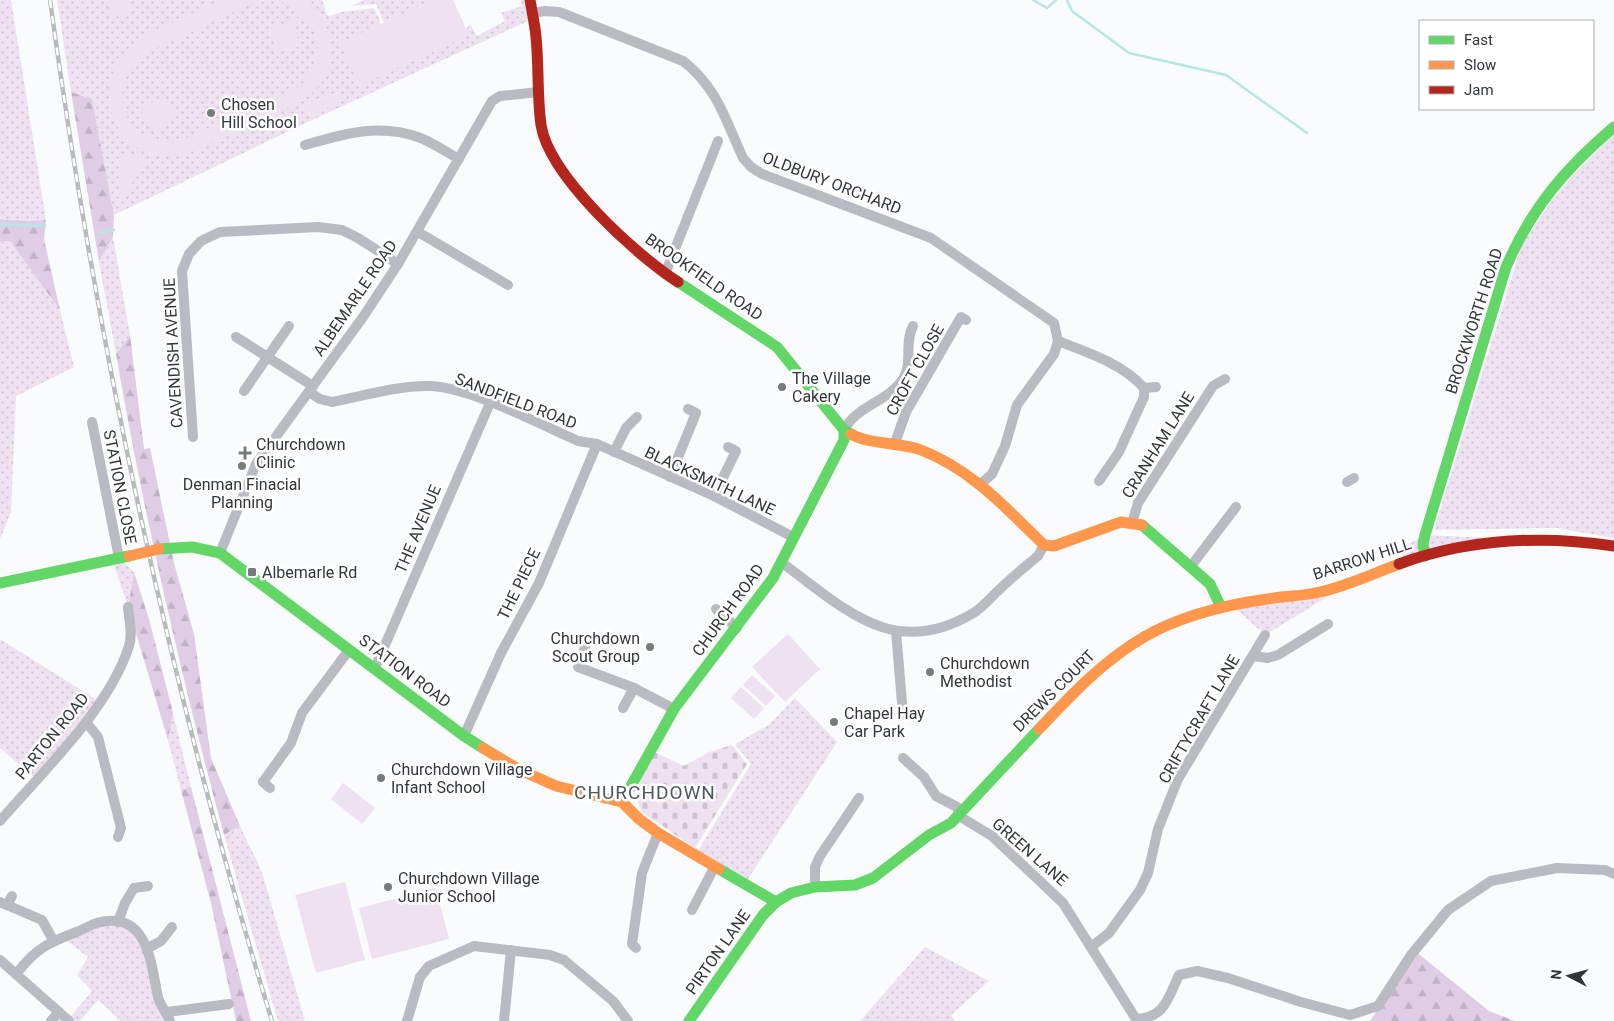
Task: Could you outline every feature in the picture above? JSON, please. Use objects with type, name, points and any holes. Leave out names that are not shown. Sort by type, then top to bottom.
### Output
[{"type":"street","name":"BROOKFIELD ROAD","points":[[530,0],[533,13],[541,126],[550,151],[565,174],[610,227],[665,274],[777,347],[844,430]]},
{"type":"street","name":"OLDBURY ORCHARD","points":[[533,13],[544,11],[559,12],[683,61],[700,74],[712,88],[743,158],[751,167],[762,174],[930,238],[1054,323],[1058,341]]},
{"type":"street","name":"ALBEMARLE ROAD","points":[[220,553],[256,464],[398,264],[492,100],[500,96],[539,92]]},
{"type":"street","name":"BROCKWORTH ROAD","points":[[1426,556],[1423,544],[1424,535],[1506,266],[1515,244],[1532,212],[1554,184],[1584,151],[1614,127]]},
{"type":"street","points":[[305,145],[372,129],[396,131],[419,137],[459,159]]},
{"type":"street","points":[[317,130],[321,140]]},
{"type":"street","points":[[665,274],[718,141]]},
{"type":"street","name":"CAVENDISH AVENUE","points":[[194,437],[182,271],[189,254],[201,241],[220,232],[318,227],[342,230],[398,264]]},
{"type":"street","points":[[418,232],[508,285]]},
{"type":"street","name":"CROFT CLOSE","points":[[895,443],[911,403],[961,317],[966,320]]},
{"type":"street","points":[[244,391],[289,326]]},
{"type":"street","points":[[908,332],[907,366],[903,379],[883,398],[849,421],[844,430],[854,436],[920,449],[946,461],[981,484],[1044,545],[1054,546],[1113,525],[1132,522],[1142,525],[1210,584],[1220,607]]},
{"type":"street","name":"SANDFIELD ROAD","points":[[236,337],[267,356],[311,389],[332,402],[407,388],[431,386],[459,392],[490,403],[578,441],[596,444]]},
{"type":"street","points":[[981,484],[992,474],[1005,446],[1017,405],[1054,354],[1058,341],[1094,354],[1138,381],[1144,388],[1144,397],[1119,452],[1101,478],[1112,482]]},
{"type":"street","name":"CRANHAM LANE","points":[[1132,522],[1138,502],[1214,386],[1225,379]]},
{"type":"street","points":[[1144,388],[1156,387]]},
{"type":"street","name":"THE AVENUE","points":[[375,668],[490,403]]},
{"type":"street","points":[[670,477],[695,413]]},
{"type":"street","points":[[614,452],[626,428],[637,417]]},
{"type":"street","name":"STATION CLOSE","points":[[92,422],[124,557]]},
{"type":"street","name":"CHURCH ROAD","points":[[622,802],[674,709],[737,628],[781,562],[844,440],[844,430]]},
{"type":"street","name":"BLACKSMITH LANE","points":[[596,444],[714,496],[793,538]]},
{"type":"street","name":"THE PIECE","points":[[464,736],[501,653],[539,583],[596,444]]},
{"type":"street","points":[[714,496],[736,451]]},
{"type":"street","points":[[1191,566],[1236,507]]},
{"type":"street","name":"BARROW HILL","points":[[1220,607],[1326,591],[1426,556],[1509,539],[1567,540],[1614,546]]},
{"type":"street","points":[[781,562],[863,621],[896,631],[924,631],[945,626],[977,611],[1038,556],[1044,545]]},
{"type":"street","name":"STATION ROAD","points":[[0,583],[159,549],[192,547],[220,553],[464,736],[518,769],[556,786],[622,802],[658,833],[776,902]]},
{"type":"street","name":"PARTON ROAD","points":[[0,821],[86,722],[112,682],[130,644],[128,607]]},
{"type":"street","name":"DREWS COURT","points":[[958,816],[1063,702],[1107,660],[1148,633],[1199,612],[1220,607]]},
{"type":"street","points":[[716,609],[737,628]]},
{"type":"street","points":[[1253,656],[1268,658],[1278,655],[1328,624]]},
{"type":"street","points":[[896,631],[903,715]]},
{"type":"street","name":"CRIFTYCRAFT LANE","points":[[1092,946],[1108,933],[1140,890],[1148,873],[1158,829],[1178,779],[1265,636]]},
{"type":"street","points":[[587,642],[578,667],[634,688],[674,709]]},
{"type":"street","points":[[270,788],[263,782],[291,743],[302,713],[349,650]]},
{"type":"street","points":[[622,708],[634,688]]},
{"type":"street","points":[[86,722],[98,737],[121,828],[118,837]]},
{"type":"street","name":"GREEN LANE","points":[[903,758],[924,777],[936,796],[956,807],[958,816],[992,836],[1032,871],[1063,903],[1092,946],[1136,1020]]},
{"type":"street","points":[[815,887],[815,866],[859,798]]},
{"type":"street","points":[[776,902],[791,893],[815,887],[855,885],[873,878],[928,835],[958,816]]},
{"type":"street","points":[[631,945],[642,873],[658,833]]},
{"type":"street","points":[[698,906],[715,866]]},
{"type":"street","points":[[1136,1020],[1149,1019],[1161,1012],[1179,975],[1197,971],[1228,978],[1301,1002],[1350,1015],[1378,1006],[1411,956],[1448,910],[1491,881],[1557,868],[1605,870],[1614,874]]},
{"type":"street","points":[[118,922],[125,903],[134,888],[148,886]]},
{"type":"street","points":[[6,901],[42,920],[53,940]]},
{"type":"street","name":"PIRTON LANE","points":[[689,1021],[764,915],[776,902]]},
{"type":"street","points":[[17,973],[34,952],[53,940],[95,923],[118,922],[128,926],[139,935],[148,948],[158,1000],[168,1017],[229,1004]]},
{"type":"street","points":[[148,948],[161,941],[172,927]]},
{"type":"street","points":[[406,1021],[420,977],[429,966],[474,946],[550,955],[564,960],[614,1001],[628,1021]]},
{"type":"street","points":[[504,1021],[511,950]]},
{"type":"street","points":[[0,960],[17,973],[69,1021]]},
{"type":"street","points":[[51,1021],[59,1012]]},
{"type":"green space","points":[[0,0],[11,0],[46,220],[22,221],[0,219]]},
{"type":"green space","name":"Chosen Hill School","points":[[57,0],[322,0],[327,15],[330,16],[341,12],[374,8],[380,20],[380,25],[340,43],[469,35],[466,29],[470,24],[477,36],[505,21],[501,13],[522,6],[521,0],[524,0],[528,21],[310,121],[114,215],[92,99],[71,92]],"holes":[[[337,93],[340,102],[310,116],[305,105]]]},
{"type":"green space","points":[[115,0],[133,4],[126,18],[110,13],[111,10],[108,3]]},
{"type":"green space","points":[[221,0],[269,1],[251,4],[144,54],[131,68],[124,83],[122,98],[125,112],[132,125],[144,134],[159,141],[178,142],[300,86],[310,73],[315,60],[317,46],[315,33],[309,22],[300,12],[287,4],[274,1],[308,1],[318,12],[325,25],[331,52],[324,78],[316,89],[291,107],[202,148],[169,156],[153,155],[138,148],[120,131],[109,100],[112,77],[119,61],[131,48],[145,39],[143,36]]},
{"type":"green space","points":[[364,0],[433,0],[384,23],[376,4],[350,6]]},
{"type":"green space","points":[[433,0],[453,0],[469,35],[359,86],[340,43]]},
{"type":"green space","points":[[294,16],[298,18],[294,24],[300,46],[276,52],[269,28],[291,22]]},
{"type":"green space","points":[[71,92],[92,99],[114,215],[113,237],[99,262]]},
{"type":"green space","points":[[338,93],[341,102],[310,116],[305,105]]},
{"type":"green space","points":[[161,96],[176,116],[159,130],[158,137],[154,136],[155,129],[141,111]]},
{"type":"green space","points":[[1614,135],[1614,538],[1557,528],[1434,530],[1521,247],[1563,187],[1587,160]]},
{"type":"green space","points":[[119,153],[133,155],[146,161],[120,203]]},
{"type":"green space","points":[[0,219],[22,221],[46,220],[44,239],[60,310],[10,241],[0,242]]},
{"type":"green space","points":[[113,237],[130,335],[116,354],[99,262]]},
{"type":"green space","points":[[10,241],[60,310],[74,367],[16,396],[11,512],[0,539],[0,242]]},
{"type":"green space","points":[[130,335],[144,449],[150,448],[174,563],[194,634],[211,758],[240,826],[224,835],[164,596],[127,415],[116,354]]},
{"type":"green space","points":[[1425,535],[1509,539],[1406,562],[1400,549]]},
{"type":"green space","points":[[119,558],[134,572],[128,607],[112,559]]},
{"type":"green space","points":[[134,572],[149,619],[173,713],[168,740],[128,607]]},
{"type":"green space","points":[[1327,597],[1265,635],[1232,605]]},
{"type":"green space","points":[[788,634],[820,669],[785,702],[752,667]]},
{"type":"green space","points":[[0,639],[100,702],[36,779],[0,748]]},
{"type":"green space","points":[[752,675],[775,696],[766,706],[743,685]]},
{"type":"green space","points":[[741,687],[764,708],[754,719],[731,698]]},
{"type":"green space","points":[[795,698],[837,742],[746,882],[698,851],[751,764],[735,744],[770,724]]},
{"type":"green space","points":[[173,713],[191,787],[181,790],[168,740]]},
{"type":"green space","points":[[732,745],[747,764],[695,848],[642,812],[638,804],[638,789],[655,752],[684,766],[709,752]]},
{"type":"green space","points":[[343,783],[375,808],[362,824],[331,799]]},
{"type":"green space","points":[[191,787],[251,1021],[236,1021],[211,903],[181,790]]},
{"type":"green space","points":[[240,826],[262,872],[305,1021],[278,1021],[224,835]]},
{"type":"green space","points":[[345,882],[365,960],[316,973],[295,895]]},
{"type":"green space","points":[[436,888],[449,939],[372,959],[359,908]]},
{"type":"green space","points":[[118,922],[139,935],[170,1021],[121,1021],[98,1000],[80,1021],[68,1020],[92,991],[77,975],[88,957],[62,937]]},
{"type":"green space","points":[[925,947],[989,981],[951,1015],[955,1021],[860,1021]]},
{"type":"green space","points":[[1415,951],[1489,1011],[1515,1021],[1370,1021]]},
{"type":"waterway","points":[[1033,0],[1047,8],[1056,0]]},
{"type":"waterway","points":[[1067,0],[1072,11],[1129,53],[1226,75],[1307,133]]},
{"type":"waterway","points":[[0,224],[45,226]]},
{"type":"waterway","points":[[99,232],[114,230]]},
{"type":"railway","points":[[50,0],[90,258],[140,515],[169,643],[201,769],[235,896],[272,1021]]},
{"type":"traffic: fast","points":[[1425,556],[1423,544],[1425,535],[1506,267],[1527,226],[1551,190],[1580,158],[1614,127]]},
{"type":"traffic: fast","points":[[678,282],[777,347],[844,430],[851,434]]},
{"type":"traffic: fast","points":[[622,802],[674,709],[773,578],[844,440],[844,430]]},
{"type":"traffic: fast","points":[[1142,525],[1210,584],[1221,607]]},
{"type":"traffic: fast","points":[[159,549],[192,547],[220,553],[464,736],[483,748]]},
{"type":"traffic: fast","points":[[0,583],[129,556]]},
{"type":"traffic: fast","points":[[689,1021],[763,915],[776,902],[791,893],[815,887],[855,885],[873,878],[929,835],[951,823],[1039,729]]},
{"type":"traffic: fast","points":[[719,869],[776,902]]},
{"type":"traffic: slow","points":[[851,434],[858,438],[876,442],[913,447],[939,458],[987,491],[1044,545],[1054,546],[1121,522],[1142,525]]},
{"type":"traffic: slow","points":[[129,556],[159,549]]},
{"type":"traffic: slow","points":[[1039,729],[1101,667],[1129,646],[1158,629],[1220,608],[1251,601],[1320,592],[1350,583],[1399,564]]},
{"type":"traffic: slow","points":[[483,748],[518,769],[556,786],[622,802],[639,819],[658,833],[719,869]]},
{"type":"traffic: jam","points":[[530,0],[536,37],[541,125],[547,145],[577,190],[618,234],[660,270],[678,282]]},
{"type":"traffic: jam","points":[[1399,564],[1451,549],[1478,544],[1532,540],[1614,546]]},
{"type":"place","name":"Chosen Hill School","points":[[211,113]]},
{"type":"place","name":"The Village Cakery","points":[[782,387]]},
{"type":"place","name":"Churchdown Clinic","points":[[245,453]]},
{"type":"place","name":"Denman Finacial Planning","points":[[242,466]]},
{"type":"place","name":"Albemarle Rd","points":[[252,572]]},
{"type":"place","name":"Churchdown Scout Group","points":[[650,647]]},
{"type":"place","name":"Churchdown Methodist","points":[[930,672]]},
{"type":"place","name":"Chapel Hay Car Park","points":[[834,722]]},
{"type":"place","name":"Churchdown Village Infant School","points":[[381,778]]},
{"type":"place","name":"Churchdown Village Junior School","points":[[388,887]]},
{"type":"district","name":"CHURCHDOWN","points":[[645,792]]}]
